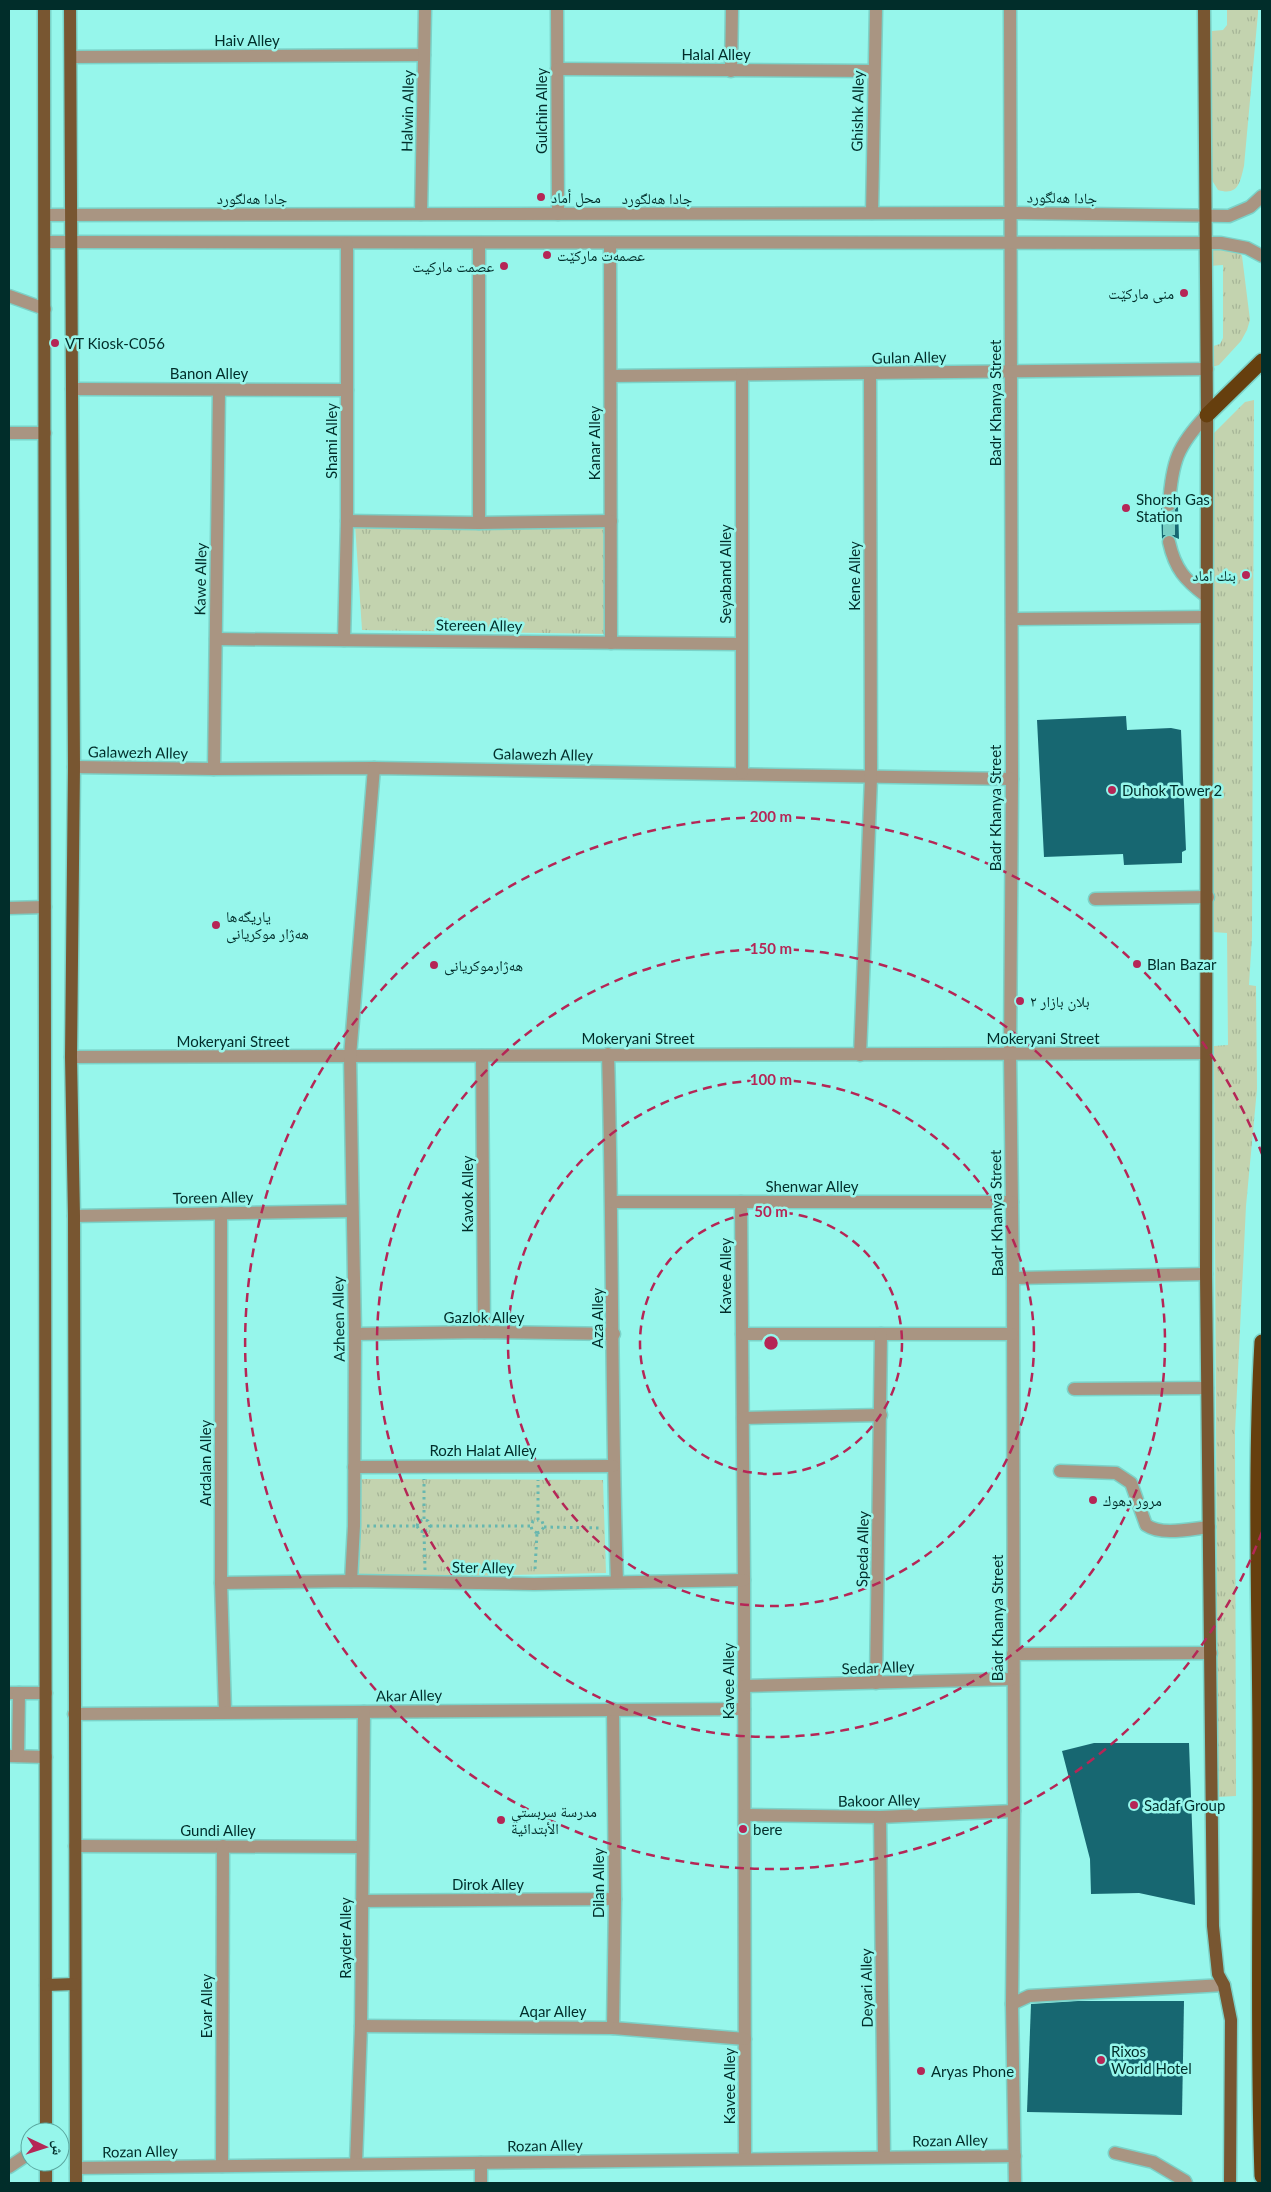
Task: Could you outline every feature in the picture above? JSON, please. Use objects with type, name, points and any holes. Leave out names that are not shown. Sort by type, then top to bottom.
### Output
[{"type":"highway","points":[[1207,415],[1262,361]]},
{"type":"highway","points":[[1262,1342],[1258,1461],[1262,2176]]},
{"type":"main road","points":[[44,9],[46,2122]]},
{"type":"main road","points":[[70,9],[74,767],[71,1057],[74,1216],[76,2183]]},
{"type":"main road","points":[[1204,9],[1207,215],[1206,617],[1208,897],[1206,1274],[1211,1653],[1212,1926],[1218,1974],[1224,1985],[1231,2037],[1230,2183]]},
{"type":"main road","points":[[46,1985],[75,1984]]},
{"type":"street","name":"Halwin Alley","points":[[421,214],[425,9]]},
{"type":"street","name":"Gulchin Alley","points":[[557,9],[558,214]]},
{"type":"street","points":[[731,70],[732,9]]},
{"type":"street","name":"Ghishk Alley","points":[[872,213],[876,9]]},
{"type":"street","points":[[1010,9],[1011,213]]},
{"type":"street","name":"Haiv Alley","points":[[71,58],[424,55]]},
{"type":"street","name":"Halal Alley","points":[[558,69],[874,71]]},
{"type":"street","name":"جادا هەلگورد","points":[[45,215],[1011,213],[1229,216],[1240,212],[1262,196]]},
{"type":"street","name":"Badr Khanya Street","points":[[1011,213],[1012,779],[1010,1054],[1013,1278],[1014,1811],[1012,2004],[1015,2183]]},
{"type":"street","points":[[45,242],[1206,243],[1234,244],[1262,256]]},
{"type":"street","name":"Shami Alley","points":[[344,640],[347,521],[347,243]]},
{"type":"street","points":[[479,243],[479,523]]},
{"type":"street","name":"Kanar Alley","points":[[610,243],[612,643]]},
{"type":"street","points":[[9,296],[45,310]]},
{"type":"street","name":"Gulan Alley","points":[[610,376],[1207,369]]},
{"type":"street","name":"Kene Alley","points":[[860,1055],[871,778],[870,374]]},
{"type":"street","name":"Seyaband Alley","points":[[742,375],[742,773]]},
{"type":"street","name":"Banon Alley","points":[[72,389],[347,390]]},
{"type":"street","name":"Kawe Alley","points":[[214,770],[219,390]]},
{"type":"street","points":[[1169,505],[1171,477],[1177,454],[1190,433],[1207,415]]},
{"type":"street","points":[[9,433],[45,433]]},
{"type":"street","points":[[347,521],[611,522]]},
{"type":"street","points":[[1169,542],[1172,559],[1180,572],[1206,596]]},
{"type":"street","points":[[1012,619],[1206,617]]},
{"type":"street","name":"Stereen Alley","points":[[216,639],[741,644]]},
{"type":"street","name":"Galawezh Alley","points":[[74,767],[214,770],[374,768],[1012,779]]},
{"type":"street","name":"Azheen Alley","points":[[351,1582],[354,1526],[355,1334],[350,1056],[374,768]]},
{"type":"street","points":[[1095,900],[1208,897]]},
{"type":"street","points":[[9,908],[46,907]]},
{"type":"street","name":"Mokeryani Street","points":[[71,1057],[1206,1053]]},
{"type":"street","name":"Aza Alley","points":[[608,1054],[614,1334],[613,1466],[617,1582]]},
{"type":"street","name":"Kavok Alley","points":[[482,1056],[484,1332]]},
{"type":"street","name":"Shenwar Alley","points":[[612,1202],[1012,1202]]},
{"type":"street","name":"Kavee Alley","points":[[741,1202],[744,1418],[745,2159]]},
{"type":"street","name":"Toreen Alley","points":[[74,1216],[352,1211]]},
{"type":"street","name":"Ardalan Alley","points":[[221,1213],[221,1583],[225,1712]]},
{"type":"street","points":[[1013,1278],[1206,1274]]},
{"type":"street","name":"Gazlok Alley","points":[[355,1334],[484,1332],[614,1334]]},
{"type":"street","points":[[742,1334],[1012,1334]]},
{"type":"street","name":"Speda Alley","points":[[876,1683],[882,1334]]},
{"type":"street","points":[[1074,1389],[1207,1388]]},
{"type":"street","points":[[744,1418],[881,1415]]},
{"type":"street","name":"Rozh Halat Alley","points":[[354,1467],[613,1466]]},
{"type":"street","points":[[1060,1471],[1116,1473],[1131,1482],[1146,1525],[1151,1529],[1166,1531],[1209,1527]]},
{"type":"street","name":"Ster Alley","points":[[221,1583],[534,1584],[744,1580]]},
{"type":"street","points":[[1013,1654],[1211,1653]]},
{"type":"street","name":"Sedar Alley","points":[[744,1686],[1013,1679]]},
{"type":"street","points":[[46,1693],[14,1693],[14,1756],[46,1757]]},
{"type":"street","name":"Dilan Alley","points":[[613,1709],[615,1899],[613,2028]]},
{"type":"street","name":"Akar Alley","points":[[74,1714],[744,1709]]},
{"type":"street","name":"Rayder Alley","points":[[356,2164],[361,2026],[364,1712]]},
{"type":"street","name":"Bakoor Alley","points":[[745,1815],[880,1818],[1014,1811]]},
{"type":"street","name":"Deyari Alley","points":[[880,1818],[884,2157]]},
{"type":"street","name":"Gundi Alley","points":[[75,1846],[362,1847]]},
{"type":"street","name":"Evar Alley","points":[[222,2166],[223,1846]]},
{"type":"street","name":"Dirok Alley","points":[[362,1901],[615,1899]]},
{"type":"street","points":[[1012,2004],[1029,1996],[1224,1985]]},
{"type":"street","name":"Aqar Alley","points":[[361,2026],[613,2028],[745,2039]]},
{"type":"street","points":[[1115,2153],[1153,2162],[1186,2183]]},
{"type":"street","name":"Rozan Alley","points":[[76,2168],[1015,2156]]},
{"type":"street","points":[[9,2167],[20,2160]]},
{"type":"street","points":[[481,2163],[481,2183]]},
{"type":"path","points":[[424,1466],[424,1519]]},
{"type":"path","points":[[538,1466],[538,1520]]},
{"type":"path","points":[[417,1526],[418,1522],[424,1519]]},
{"type":"path","points":[[424,1519],[428,1520],[430,1526]]},
{"type":"path","points":[[531,1526],[533,1521],[538,1520]]},
{"type":"path","points":[[538,1520],[542,1521],[544,1527]]},
{"type":"path","points":[[354,1526],[417,1526]]},
{"type":"path","points":[[417,1526],[420,1531],[424,1532]]},
{"type":"path","points":[[430,1526],[531,1526]]},
{"type":"path","points":[[424,1532],[430,1526]]},
{"type":"path","points":[[531,1526],[532,1530],[537,1533]]},
{"type":"path","points":[[544,1527],[600,1528]]},
{"type":"path","points":[[537,1533],[544,1527]]},
{"type":"path","points":[[424,1532],[425,1574]]},
{"type":"path","points":[[534,1584],[537,1533]]},
{"type":"green space","points":[[1227,9],[1258,9],[1244,166],[1237,187],[1230,191],[1218,190],[1210,177],[1212,31],[1223,30],[1227,25]]},
{"type":"green space","points":[[1211,247],[1238,250],[1242,256],[1250,320],[1241,341],[1219,365],[1212,367],[1210,347],[1220,344],[1223,338],[1223,265],[1209,266]]},
{"type":"green space","points":[[1254,400],[1252,937],[1249,985],[1256,986],[1257,1089],[1246,1206],[1235,1432],[1236,1796],[1218,1797],[1214,1046],[1228,1045],[1227,933],[1212,932],[1214,732],[1210,542],[1212,435],[1245,402]]},
{"type":"green space","points":[[355,524],[606,526],[607,634],[362,630]]},
{"type":"green space","points":[[359,1479],[603,1480],[606,1573],[358,1578]]},
{"type":"building","points":[[1177,507],[1179,539],[1167,534],[1162,539],[1161,508],[1169,513],[1173,512]]},
{"type":"building","name":"Duhok Tower 2","points":[[1126,716],[1127,730],[1171,728],[1181,730],[1186,850],[1182,852],[1182,863],[1124,865],[1123,854],[1044,857],[1037,720]]},
{"type":"building","name":"Sadaf Group","points":[[1094,1743],[1189,1743],[1195,1905],[1139,1893],[1091,1894],[1090,1859],[1062,1751]]},
{"type":"building","points":[[1078,2001],[1184,2001],[1182,2115],[1027,2112],[1031,2004]]},
{"type":"tunnel","points":[[1169,505],[1169,542]]},
{"type":"place","name":"محل أماد","points":[[541,197]]},
{"type":"place","name":"عصمه‌ت ماركێت","points":[[547,255]]},
{"type":"place","name":"عصمت ماركيت","points":[[504,266]]},
{"type":"place","name":"منی مارکێت","points":[[1184,293]]},
{"type":"place","name":"VT Kiosk-C056","points":[[55,343]]},
{"type":"place","name":"Shorsh Gas Station","points":[[1126,508]]},
{"type":"place","name":"بنك اماد","points":[[1246,575]]},
{"type":"place","name":"Duhok Tower 2","points":[[1112,790]]},
{"type":"place","name":"یاریگەها هەژار موکریانی","points":[[216,925]]},
{"type":"place","name":"Blan Bazar","points":[[1137,964]]},
{"type":"place","name":"ھەژارموکریانی","points":[[434,965]]},
{"type":"place","name":"بلان بازار ٢","points":[[1020,1001]]},
{"type":"place","name":"مرور دهوك","points":[[1093,1500]]},
{"type":"place","name":"Sadaf Group","points":[[1134,1805]]},
{"type":"place","name":"مدرسة سربستي الأبتدائية","points":[[501,1820]]},
{"type":"place","name":"bere","points":[[743,1829]]},
{"type":"place","name":"Rixos World Hotel","points":[[1101,2060]]},
{"type":"place","name":"Aryas Phone","points":[[921,2071]]}]
